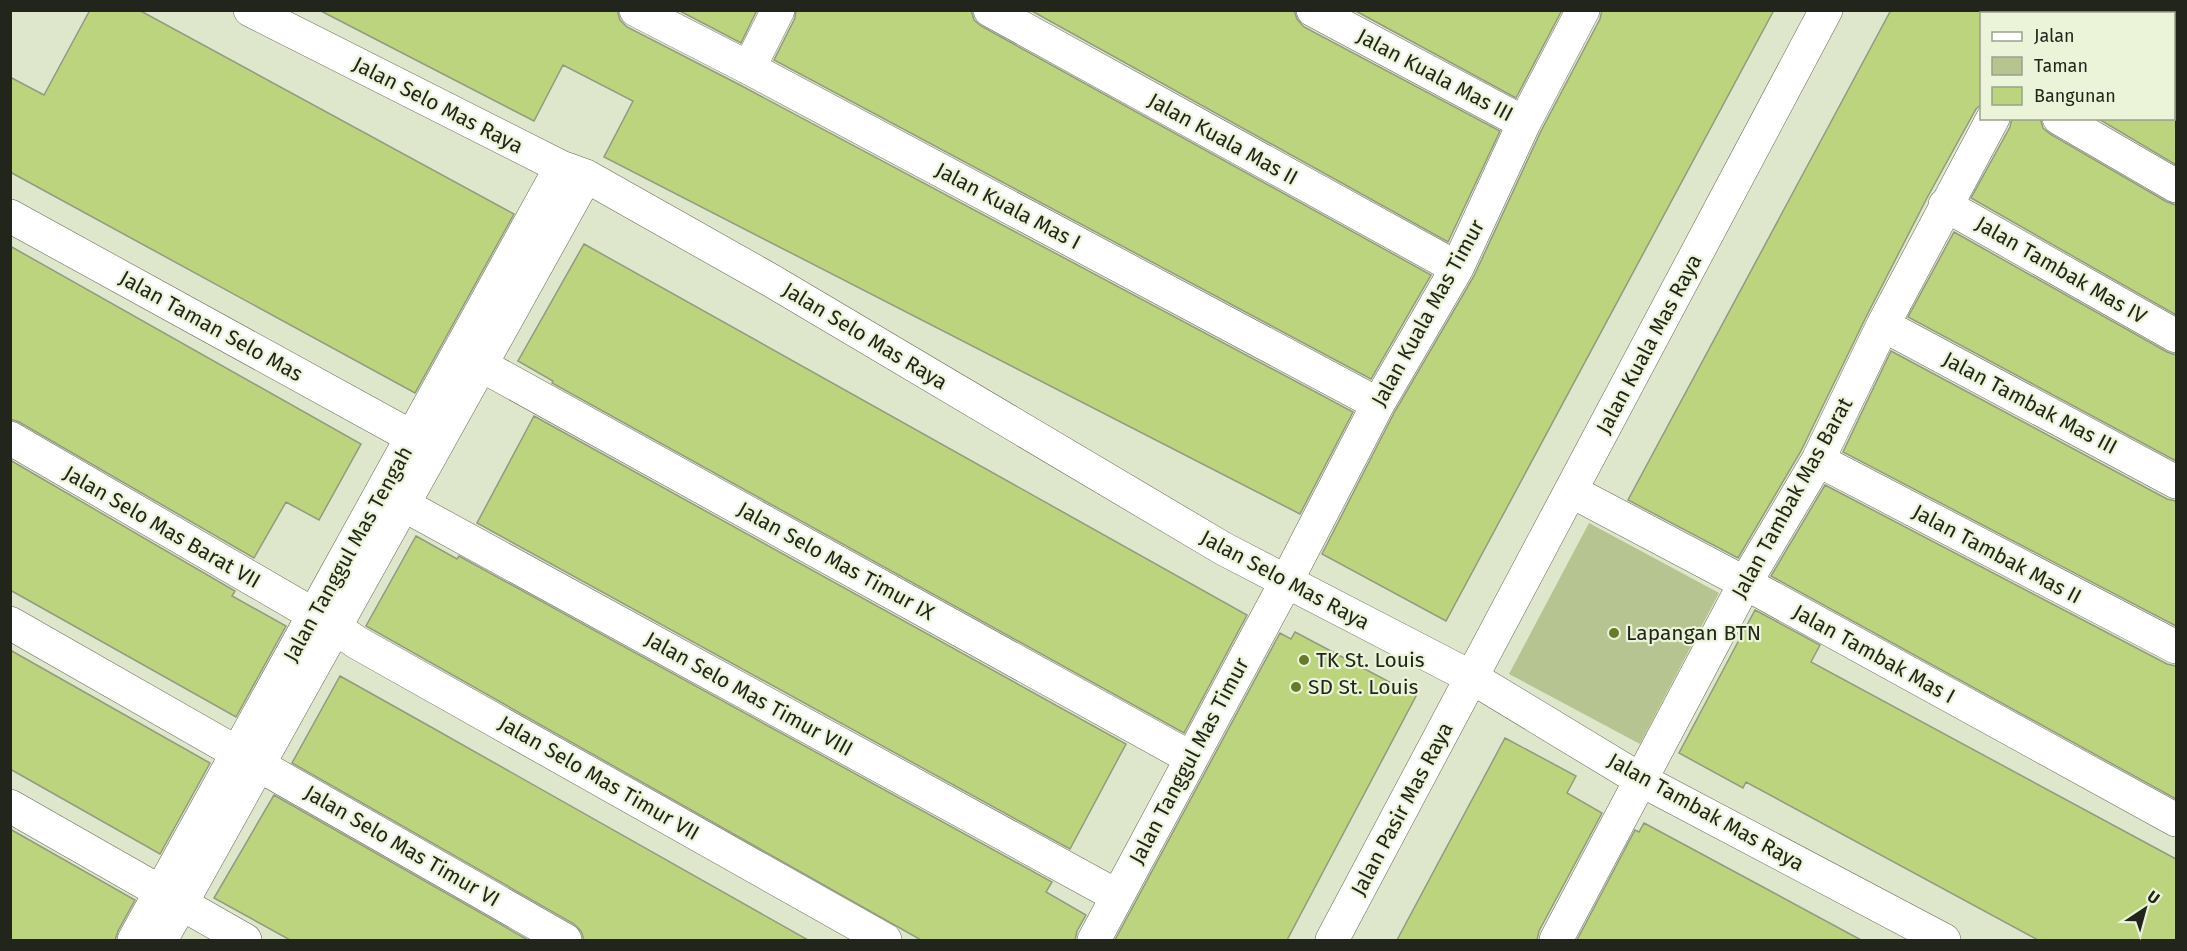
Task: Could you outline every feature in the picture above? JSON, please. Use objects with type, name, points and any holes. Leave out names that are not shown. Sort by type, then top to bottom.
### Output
[{"type":"street","name":"Jalan Selo Mas Raya","points":[[250,10],[573,172],[772,281],[1224,549],[1472,677]]},
{"type":"street","name":"Jalan Kuala Mas I","points":[[636,10],[1378,404]]},
{"type":"street","points":[[749,68],[778,10]]},
{"type":"street","name":"Jalan Kuala Mas II","points":[[990,10],[1457,268]]},
{"type":"street","name":"Jalan Kuala Mas III","points":[[1314,10],[1524,123]]},
{"type":"street","name":"Jalan Kuala Mas Timur","points":[[1286,582],[1378,404],[1457,268],[1524,123],[1583,10]]},
{"type":"street","name":"Jalan Kuala Mas Raya","points":[[1472,677],[1827,10]]},
{"type":"street","name":"Jalan Tambak Mas Barat","points":[[1556,940],[1745,583],[1818,460],[1883,325],[1992,120]]},
{"type":"street","points":[[2062,120],[2176,186]]},
{"type":"street","name":"Jalan Tanggul Mas Tengah","points":[[134,940],[171,898],[392,499],[481,365],[573,172]]},
{"type":"street","name":"Jalan Tanggul Mas Tengah","points":[[392,499],[412,436],[573,172]]},
{"type":"street","name":"Jalan Tambak Mas IV","points":[[1945,205],[2176,336]]},
{"type":"street","name":"Jalan Taman Selo Mas","points":[[10,216],[412,436]]},
{"type":"street","name":"Jalan Tambak Mas III","points":[[1883,325],[2176,482]]},
{"type":"street","name":"Jalan Selo Mas Timur IX","points":[[481,365],[1191,758]]},
{"type":"street","name":"Jalan Selo Mas Barat VII","points":[[10,438],[324,621]]},
{"type":"street","name":"Jalan Tambak Mas II","points":[[1818,460],[2176,647]]},
{"type":"street","name":"Jalan Tambak Mas I","points":[[1571,491],[1745,583],[2176,820]]},
{"type":"street","name":"Jalan Selo Mas Timur VIII","points":[[392,499],[1117,896]]},
{"type":"street","name":"Jalan Tanggul Mas Timur","points":[[1094,940],[1286,582]]},
{"type":"street","name":"Jalan Selo Mas Timur VII","points":[[324,621],[356,642],[885,940]]},
{"type":"street","name":"Jalan Selo Mas Timur VI","points":[[10,622],[565,940]]},
{"type":"street","name":"Jalan Tambak Mas Raya","points":[[1472,677],[1641,780],[1944,940]]},
{"type":"street","name":"Jalan Pasir Mas Raya","points":[[1332,940],[1472,677]]},
{"type":"street","points":[[10,806],[245,940]]},
{"type":"street","name":"Jalan Tanggul Mas Tengah","points":[[160,940],[171,898]]},
{"type":"green space","name":"Lapangan BTN","points":[[1589,523],[1719,593],[1640,744],[1509,674]]},
{"type":"building","points":[[90,10],[139,10],[514,214],[415,393],[10,172],[10,77],[44,95]]},
{"type":"building","points":[[319,10],[617,10],[620,20],[627,27],[1353,412],[1300,514],[604,157],[633,101],[563,65],[534,121]]},
{"type":"building","points":[[678,10],[757,10],[741,43]]},
{"type":"building","points":[[796,10],[971,10],[974,20],[981,26],[1431,275],[1371,379],[774,60],[795,18]]},
{"type":"building","points":[[1030,10],[1294,10],[1297,19],[1304,27],[1500,131],[1448,242]]},
{"type":"building","points":[[1354,10],[1562,10],[1516,98]]},
{"type":"building","points":[[1602,10],[1774,10],[1446,621],[1322,554],[1394,413],[1474,276],[1541,131],[1600,19]]},
{"type":"building","points":[[1891,10],[1982,10],[1980,12],[1980,106],[1976,109],[1928,196],[1801,451],[1738,558],[1628,500]]},
{"type":"building","points":[[2176,118],[2176,165],[2100,120],[2175,120]]},
{"type":"building","points":[[2012,120],[2041,120],[2043,128],[2050,134],[2167,202],[2176,205],[2176,315],[1971,198],[2010,127]]},
{"type":"building","points":[[1954,232],[2176,355],[2176,461],[1908,317]]},
{"type":"building","points":[[584,244],[1247,615],[1184,733],[552,383],[553,381],[518,361]]},
{"type":"building","points":[[10,246],[361,444],[319,520],[286,502],[254,558],[19,422],[10,419]]},
{"type":"building","points":[[1891,351],[2167,499],[2176,501],[2176,626],[1843,452]]},
{"type":"building","points":[[534,416],[1126,744],[1070,849],[477,523]]},
{"type":"building","points":[[10,460],[235,591],[232,596],[286,626],[236,717],[10,590]]},
{"type":"building","points":[[1825,485],[2167,664],[2176,666],[2176,799],[1771,576]]},
{"type":"building","points":[[416,536],[457,559],[459,556],[1052,882],[1046,892],[1086,915],[1075,940],[921,940],[366,626]]},
{"type":"building","points":[[1755,610],[1820,645],[1811,662],[2176,859],[2176,940],[2038,940],[1746,782],[1743,788],[1679,753]]},
{"type":"building","points":[[1295,632],[1416,696],[1287,940],[1115,940],[1280,633],[1291,639]]},
{"type":"building","points":[[10,650],[210,763],[160,854],[10,769]]},
{"type":"building","points":[[340,676],[808,940],[584,940],[581,931],[574,924],[292,763]]},
{"type":"building","points":[[1505,738],[1576,776],[1567,793],[1602,813],[1539,931],[1537,940],[1397,940]]},
{"type":"building","points":[[274,795],[528,940],[290,940],[214,898]]},
{"type":"building","points":[[1644,823],[1861,940],[1577,940],[1635,830],[1639,832]]},
{"type":"building","points":[[10,829],[135,900],[115,940],[10,940]]},
{"type":"place","name":"Lapangan BTN","points":[[1614,633]]},
{"type":"place","name":"TK St. Louis","points":[[1304,660]]},
{"type":"place","name":"SD St. Louis","points":[[1296,687]]}]
